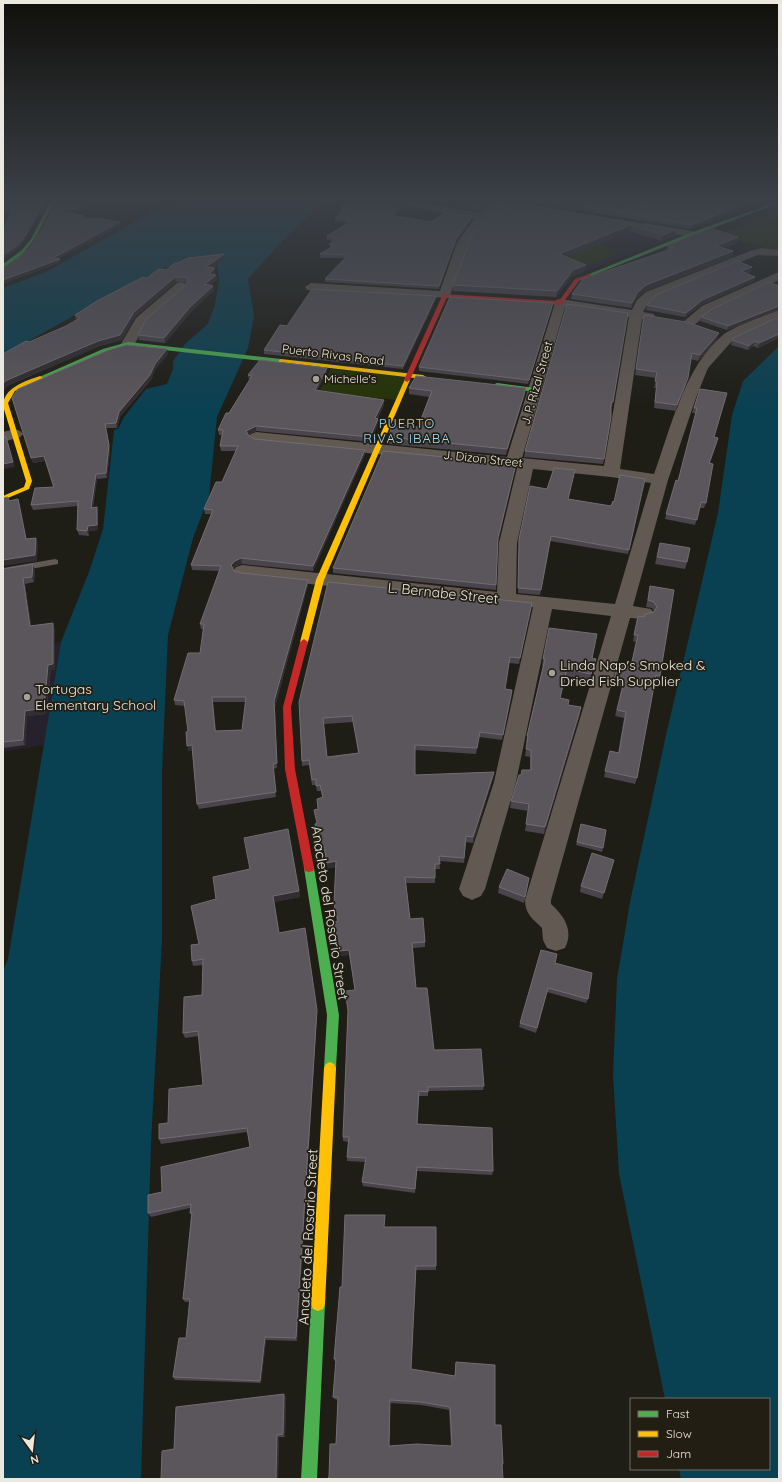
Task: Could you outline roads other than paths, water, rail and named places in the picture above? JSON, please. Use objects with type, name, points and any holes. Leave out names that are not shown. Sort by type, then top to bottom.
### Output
[{"type":"street","points":[[445,295],[454,269]]},
{"type":"street","points":[[560,303],[577,280],[604,269]]},
{"type":"street","points":[[611,472],[636,314],[640,302],[650,295],[714,269]]},
{"type":"street","points":[[688,324],[706,309],[779,276]]},
{"type":"street","points":[[3,498],[27,488],[29,481],[9,435],[6,403],[8,396],[13,390],[105,350],[128,344],[132,334],[141,321],[181,286]]},
{"type":"street","points":[[311,287],[560,303],[658,318]]},
{"type":"street","name":"Anacleto del Rosario Street","points":[[309,1479],[332,1015],[314,892],[290,769],[287,707],[320,580],[376,448],[445,295]]},
{"type":"street","name":"J. P. Rizal Street","points":[[506,599],[508,543],[519,463],[535,390],[560,303]]},
{"type":"street","points":[[556,940],[555,924],[553,919],[538,908],[538,900],[660,480],[690,395],[702,367],[721,334],[779,314]]},
{"type":"street","points":[[673,321],[701,328]]},
{"type":"street","name":"Puerto Rivas Road","points":[[128,344],[433,378]]},
{"type":"street","points":[[488,384],[535,390]]},
{"type":"street","name":"J. Dizon Street","points":[[256,437],[611,472],[660,480]]},
{"type":"street","name":"L. Bernabe Street","points":[[242,571],[644,613]]},
{"type":"street","points":[[472,889],[505,782],[544,603]]},
{"type":"lane","points":[[3,571],[55,562]]},
{"type":"water","points":[[51,269],[164,269],[124,288],[3,355],[3,288]]},
{"type":"water","points":[[218,269],[257,269],[248,279],[254,316],[248,348],[217,417],[209,496],[193,538],[168,635],[162,772],[162,940],[151,1143],[141,1479],[3,1479],[3,971],[8,959],[61,642],[89,572],[103,529],[114,430],[118,429],[124,417],[146,389],[167,384],[173,369],[173,361],[185,344],[208,324],[215,305],[219,282]]},
{"type":"water","points":[[779,346],[779,1479],[681,1479],[679,1470],[770,1470],[770,1398],[665,1398],[619,1174],[613,1074],[617,979],[630,902],[666,735],[718,513],[732,415],[743,381]]},
{"type":"place","name":"Michelle's","points":[[316,379]]},
{"type":"place","name":"Linda Nap's Smoked & Dried Fish Supplier","points":[[552,673]]},
{"type":"place","name":"Tortugas Elementary School","points":[[27,697]]},
{"type":"district","name":"PUERTO RIVAS IBABA","points":[[407,430]]}]
